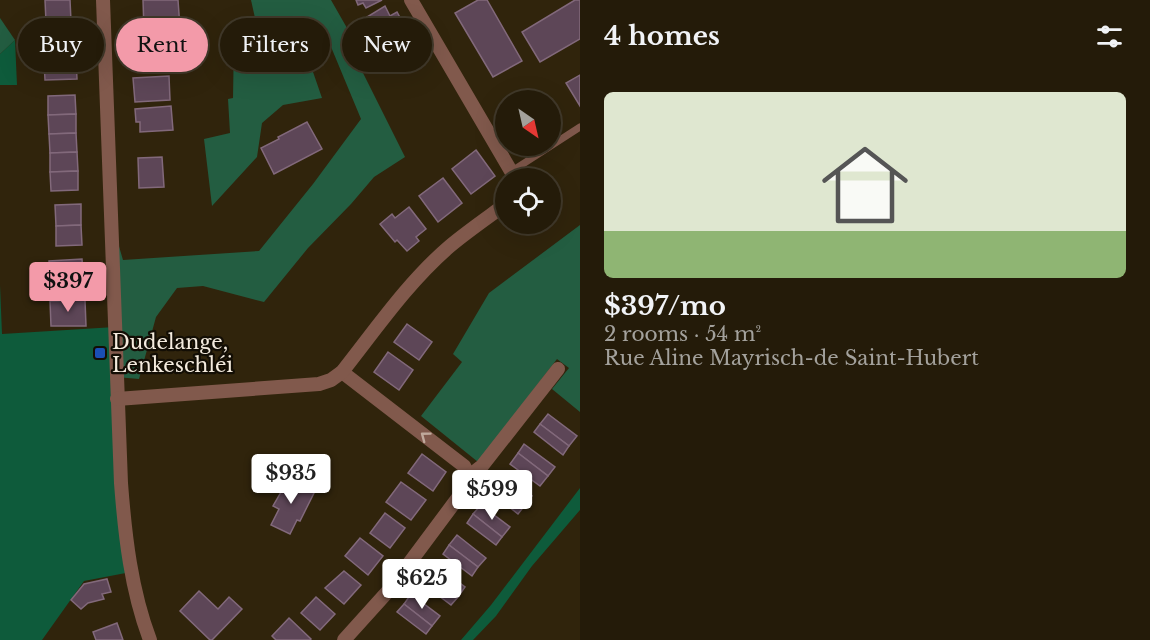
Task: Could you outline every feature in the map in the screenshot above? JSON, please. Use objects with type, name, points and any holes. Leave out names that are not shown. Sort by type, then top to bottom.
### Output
[{"type":"street","points":[[103,0],[119,452],[125,531],[131,572],[150,640]]},
{"type":"street","points":[[411,0],[509,168]]},
{"type":"street","points":[[117,399],[319,384],[332,380],[342,372],[420,275],[449,247],[495,212]]},
{"type":"street","points":[[344,640],[390,590],[466,487],[470,476],[482,466],[558,369]]},
{"type":"street","points":[[342,372],[464,466],[470,476]]},
{"type":"lane","points":[[523,168],[580,127]]},
{"type":"green space","points":[[251,0],[331,0],[342,19],[342,72],[362,72],[405,157],[374,177],[308,248],[264,302],[203,286],[177,288],[156,317],[139,379],[116,377],[111,219],[123,260],[259,251],[361,119],[330,44],[330,18],[255,18]]},
{"type":"green space","points":[[0,18],[15,40],[0,54]]},
{"type":"green space","points":[[15,40],[17,85],[0,85],[0,54]]},
{"type":"green space","points":[[233,72],[313,72],[322,98],[283,105],[262,123],[257,157],[212,206],[204,139],[230,133],[228,99],[233,98]]},
{"type":"green space","points":[[580,225],[580,412],[552,389],[569,368],[557,359],[478,462],[421,416],[462,362],[453,354],[489,293]]},
{"type":"green space","points":[[0,285],[2,334],[115,327],[131,572],[84,581],[42,640],[0,640]]},
{"type":"green space","points":[[580,488],[580,510],[532,566],[496,616],[473,640],[461,640],[491,605]]},
{"type":"building","points":[[45,0],[70,0],[71,18],[46,18]]},
{"type":"building","points":[[143,0],[178,0],[179,18],[144,18]]},
{"type":"building","points":[[356,0],[382,0],[366,8],[363,3],[358,5]]},
{"type":"building","points":[[478,0],[487,0],[522,61],[493,77],[455,13]]},
{"type":"building","points":[[575,0],[580,0],[580,39],[540,62],[522,32]]},
{"type":"building","points":[[385,6],[390,16],[397,12],[400,18],[368,18]]},
{"type":"building","points":[[45,72],[77,72],[77,79],[45,80]]},
{"type":"building","points":[[580,75],[580,106],[566,83]]},
{"type":"building","points":[[169,76],[170,100],[135,102],[133,78]]},
{"type":"building","points":[[75,95],[76,114],[48,115],[48,96]]},
{"type":"building","points":[[171,106],[173,130],[140,132],[140,122],[136,122],[135,109]]},
{"type":"building","points":[[76,114],[76,133],[49,134],[48,115]]},
{"type":"building","points":[[307,122],[322,149],[274,174],[261,148]]},
{"type":"building","points":[[76,133],[77,152],[50,153],[49,134]]},
{"type":"building","points":[[476,150],[495,176],[471,194],[452,169]]},
{"type":"building","points":[[77,152],[78,171],[50,172],[50,153]]},
{"type":"building","points":[[162,157],[164,187],[139,188],[138,158]]},
{"type":"building","points":[[78,171],[78,190],[51,191],[50,172]]},
{"type":"building","points":[[443,178],[462,203],[438,222],[419,196]]},
{"type":"building","points":[[81,204],[81,225],[56,226],[55,205]]},
{"type":"building","points":[[409,207],[426,229],[416,237],[419,241],[407,251],[397,240],[395,242],[380,224],[392,214],[395,218]]},
{"type":"building","points":[[81,225],[82,245],[56,246],[56,226]]},
{"type":"building","points":[[82,259],[84,288],[51,290],[49,261]]},
{"type":"building","points":[[85,300],[86,326],[51,326],[50,301]]},
{"type":"building","points":[[407,324],[432,342],[419,360],[394,342]]},
{"type":"building","points":[[388,352],[413,370],[399,390],[374,372]]},
{"type":"building","points":[[548,414],[577,436],[569,446],[540,424]]},
{"type":"building","points":[[540,424],[569,446],[563,455],[534,432]]},
{"type":"building","points":[[524,444],[555,467],[548,476],[518,453]]},
{"type":"building","points":[[518,453],[548,476],[540,486],[510,464]]},
{"type":"building","points":[[422,454],[446,472],[433,491],[408,473]]},
{"type":"building","points":[[503,473],[532,496],[525,505],[496,483]]},
{"type":"building","points":[[282,477],[314,493],[300,521],[297,520],[290,534],[271,525],[279,509],[273,506],[281,492],[278,482]]},
{"type":"building","points":[[401,482],[426,500],[411,520],[386,502]]},
{"type":"building","points":[[496,483],[525,505],[518,514],[489,491]]},
{"type":"building","points":[[481,505],[510,527],[502,537],[473,514]]},
{"type":"building","points":[[385,513],[405,528],[390,548],[370,533]]},
{"type":"building","points":[[473,514],[502,537],[496,545],[467,523]]},
{"type":"building","points":[[457,535],[486,558],[478,567],[449,545]]},
{"type":"building","points":[[360,538],[383,556],[368,575],[345,556]]},
{"type":"building","points":[[449,545],[478,567],[472,576],[443,554]]},
{"type":"building","points":[[436,565],[465,587],[458,597],[429,574]]},
{"type":"building","points":[[344,571],[361,585],[344,604],[325,588]]},
{"type":"building","points":[[429,574],[458,597],[451,605],[422,583]]},
{"type":"building","points":[[107,579],[111,592],[102,594],[104,599],[88,603],[81,609],[71,600],[84,584]]},
{"type":"building","points":[[199,591],[218,609],[229,597],[242,609],[212,640],[180,611]]},
{"type":"building","points":[[411,594],[440,616],[432,626],[404,604]]},
{"type":"building","points":[[316,597],[335,614],[320,630],[301,613]]},
{"type":"building","points":[[404,604],[432,626],[426,634],[397,612]]},
{"type":"building","points":[[289,618],[310,640],[276,640],[272,636]]},
{"type":"building","points":[[117,623],[123,640],[96,640],[93,632]]},
{"type":"place","name":"Dudelange, Lenkeschléi","points":[[100,353]]}]
